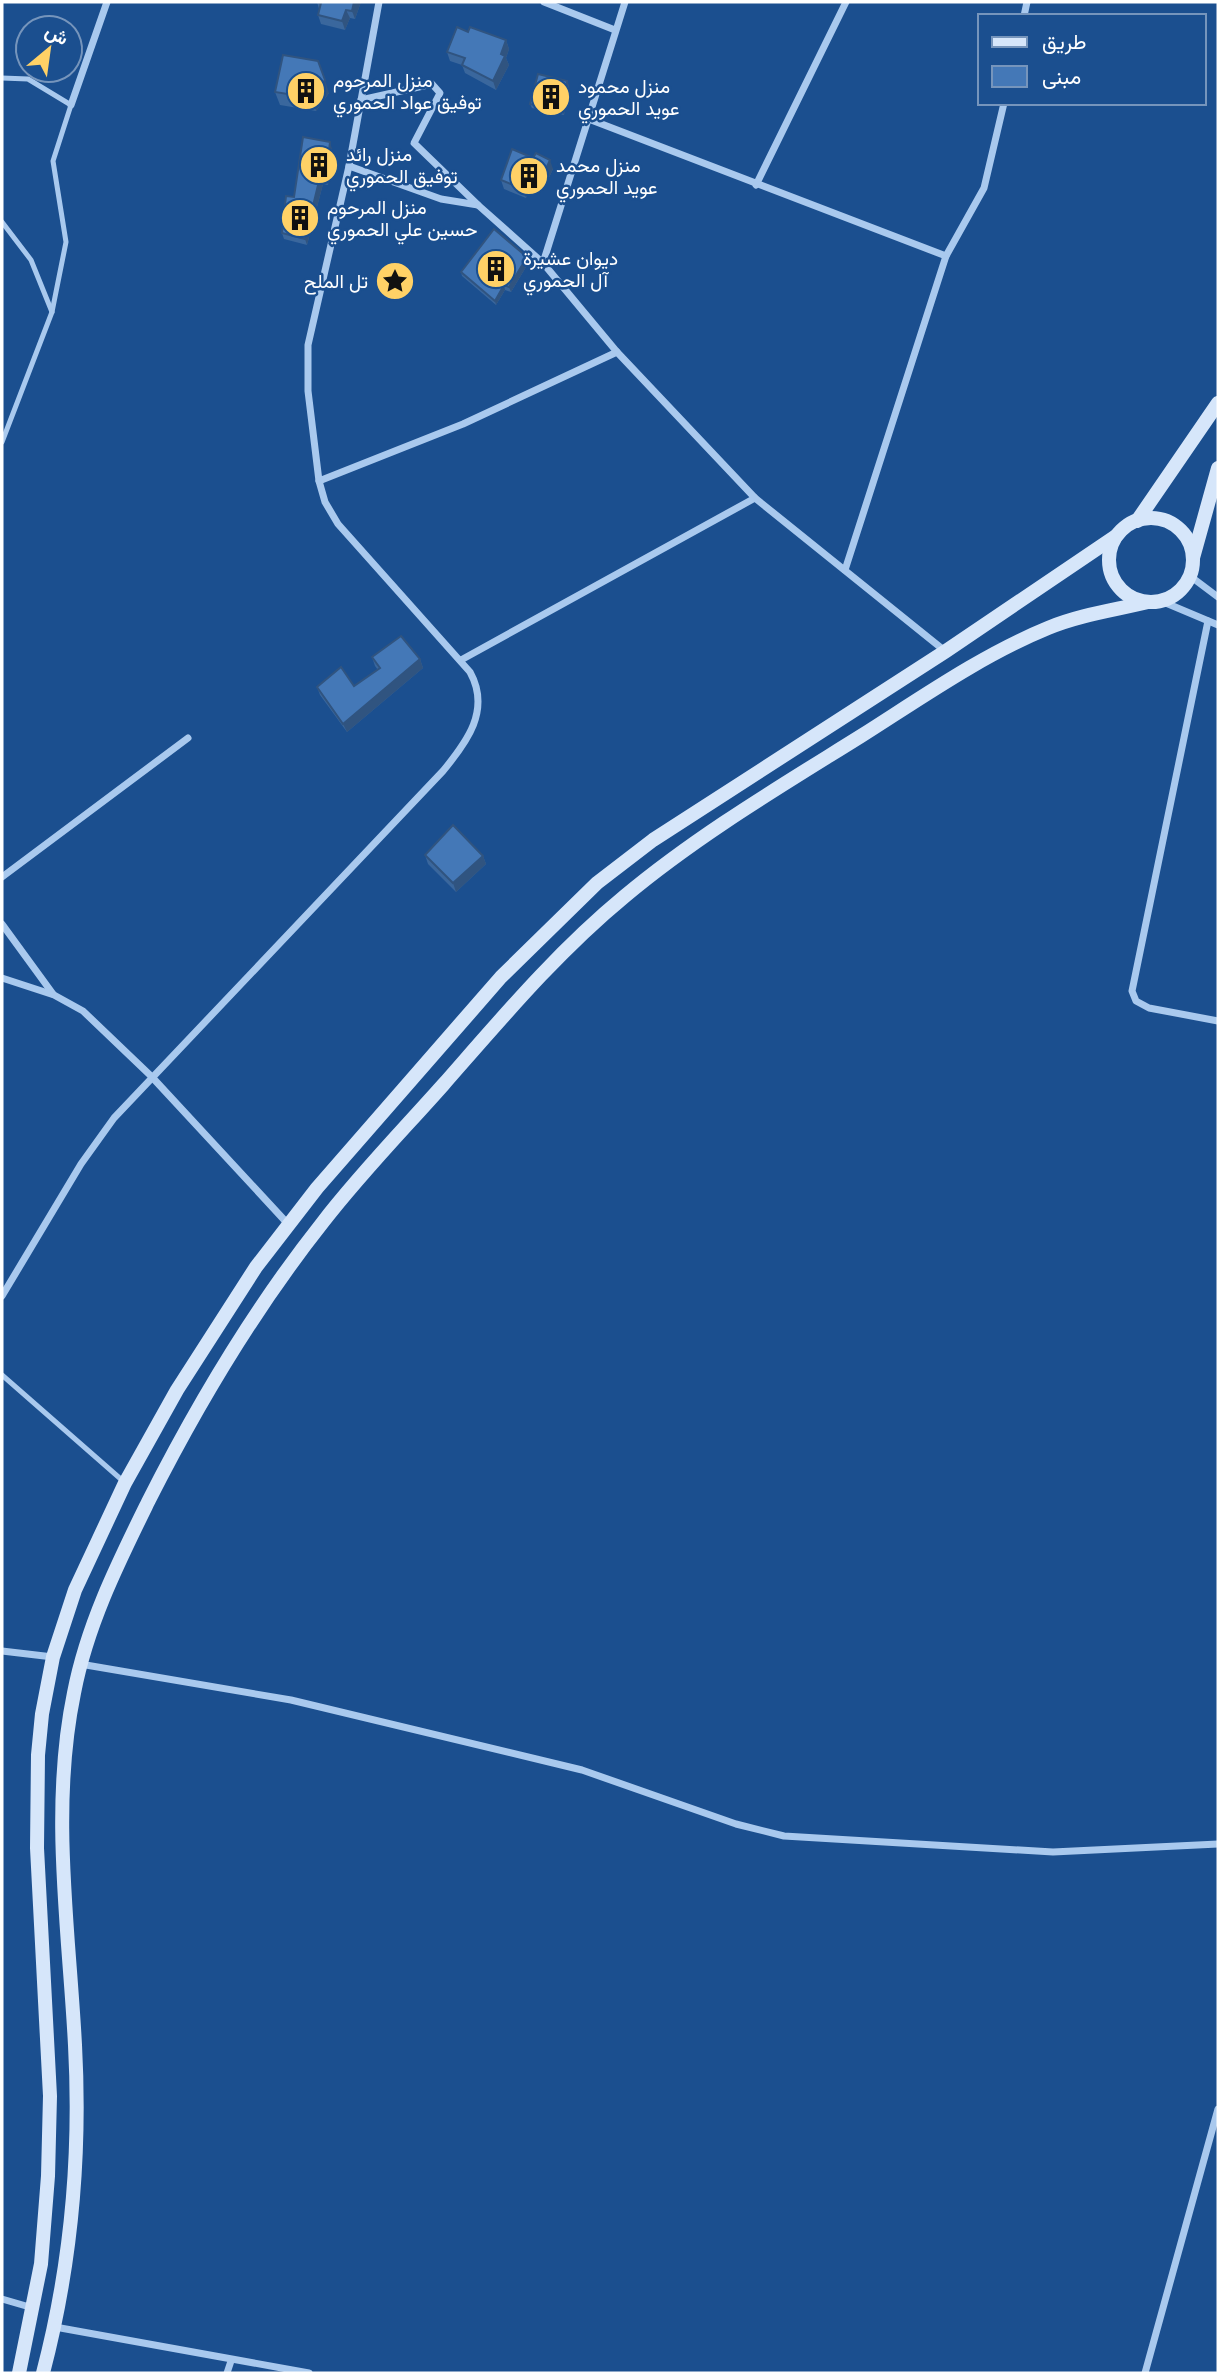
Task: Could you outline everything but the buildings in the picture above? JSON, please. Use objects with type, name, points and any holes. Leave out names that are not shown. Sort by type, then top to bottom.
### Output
[{"type":"main road","points":[[19,2373],[34,2309],[46,2221],[50,2137],[45,1977],[37,1848],[38,1755],[53,1657],[75,1590],[125,1483],[177,1390],[239,1293],[288,1224],[500,976],[597,883],[653,840],[946,651],[1137,521],[1218,403]]},
{"type":"main road","points":[[43,2373],[55,2327],[67,2258],[77,2138],[62,1790],[66,1741],[80,1664],[117,1565],[189,1421],[247,1327],[326,1218],[563,951],[627,894],[729,819],[931,691],[1044,629],[1154,602],[1183,587],[1190,576],[1218,468]]},
{"type":"main road","points":[[1137,521],[1159,519],[1179,529],[1186,538],[1193,559]]},
{"type":"main road","points":[[1116,536],[1109,560],[1116,583],[1135,599],[1154,602]]},
{"type":"street","points":[[71,105],[107,2]]},
{"type":"street","points":[[2,1296],[96,1141],[151,1076],[288,935],[460,750],[470,735],[478,714],[475,682],[461,660],[338,524],[325,502],[318,481],[308,391],[308,345],[349,166],[379,2]]},
{"type":"street","points":[[544,2],[615,30]]},
{"type":"street","points":[[543,263],[586,118],[625,2]]},
{"type":"street","points":[[756,185],[846,2]]},
{"type":"street","points":[[361,100],[432,84],[436,87],[440,93],[414,143],[543,263],[617,352],[755,498],[946,651]]},
{"type":"street","points":[[845,570],[946,256],[984,188],[1004,105]]},
{"type":"street","points":[[586,118],[946,256]]},
{"type":"street","points":[[349,166],[441,199],[478,205]]},
{"type":"street","points":[[318,481],[463,424],[617,352]]},
{"type":"street","points":[[461,660],[755,498]]},
{"type":"street","points":[[1190,576],[1218,597]]},
{"type":"street","points":[[1154,602],[1218,625]]},
{"type":"street","points":[[1208,621],[1132,991],[1136,1001],[1149,1008],[1218,1021]]},
{"type":"street","points":[[2,877],[188,737]]},
{"type":"street","points":[[2,924],[54,995]]},
{"type":"street","points":[[2,978],[54,995],[83,1011],[151,1076],[288,1224]]},
{"type":"street","points":[[2,1651],[53,1657]]},
{"type":"street","points":[[80,1664],[231,1688],[547,1762],[616,1780],[736,1824],[784,1836],[1053,1852],[1218,1844]]},
{"type":"street","points":[[1145,2373],[1218,2109]]},
{"type":"street","points":[[2,2299],[34,2309]]},
{"type":"street","points":[[55,2327],[309,2373]]},
{"type":"street","points":[[227,2373],[231,2361]]},
{"type":"lane","points":[[2,78],[28,79],[71,105],[53,161],[66,242],[52,312],[2,442]]},
{"type":"lane","points":[[2,222],[31,260],[52,312]]},
{"type":"lane","points":[[2,1375],[125,1483]]},
{"type":"place","name":"منزل المرحوم توفيق عواد الحموري","points":[[306,91]]},
{"type":"place","name":"منزل محمود عويد الحموري","points":[[551,97]]},
{"type":"place","name":"منزل رائد توفيق الحموري","points":[[319,165]]},
{"type":"place","name":"منزل محمد عويد الحموري","points":[[529,176]]},
{"type":"place","name":"منزل المرحوم حسين علي الحموري","points":[[300,218]]},
{"type":"place","name":"ديوان عشيرة آل الحموري","points":[[496,269]]},
{"type":"place","name":"تل الملح","points":[[395,281]]}]
